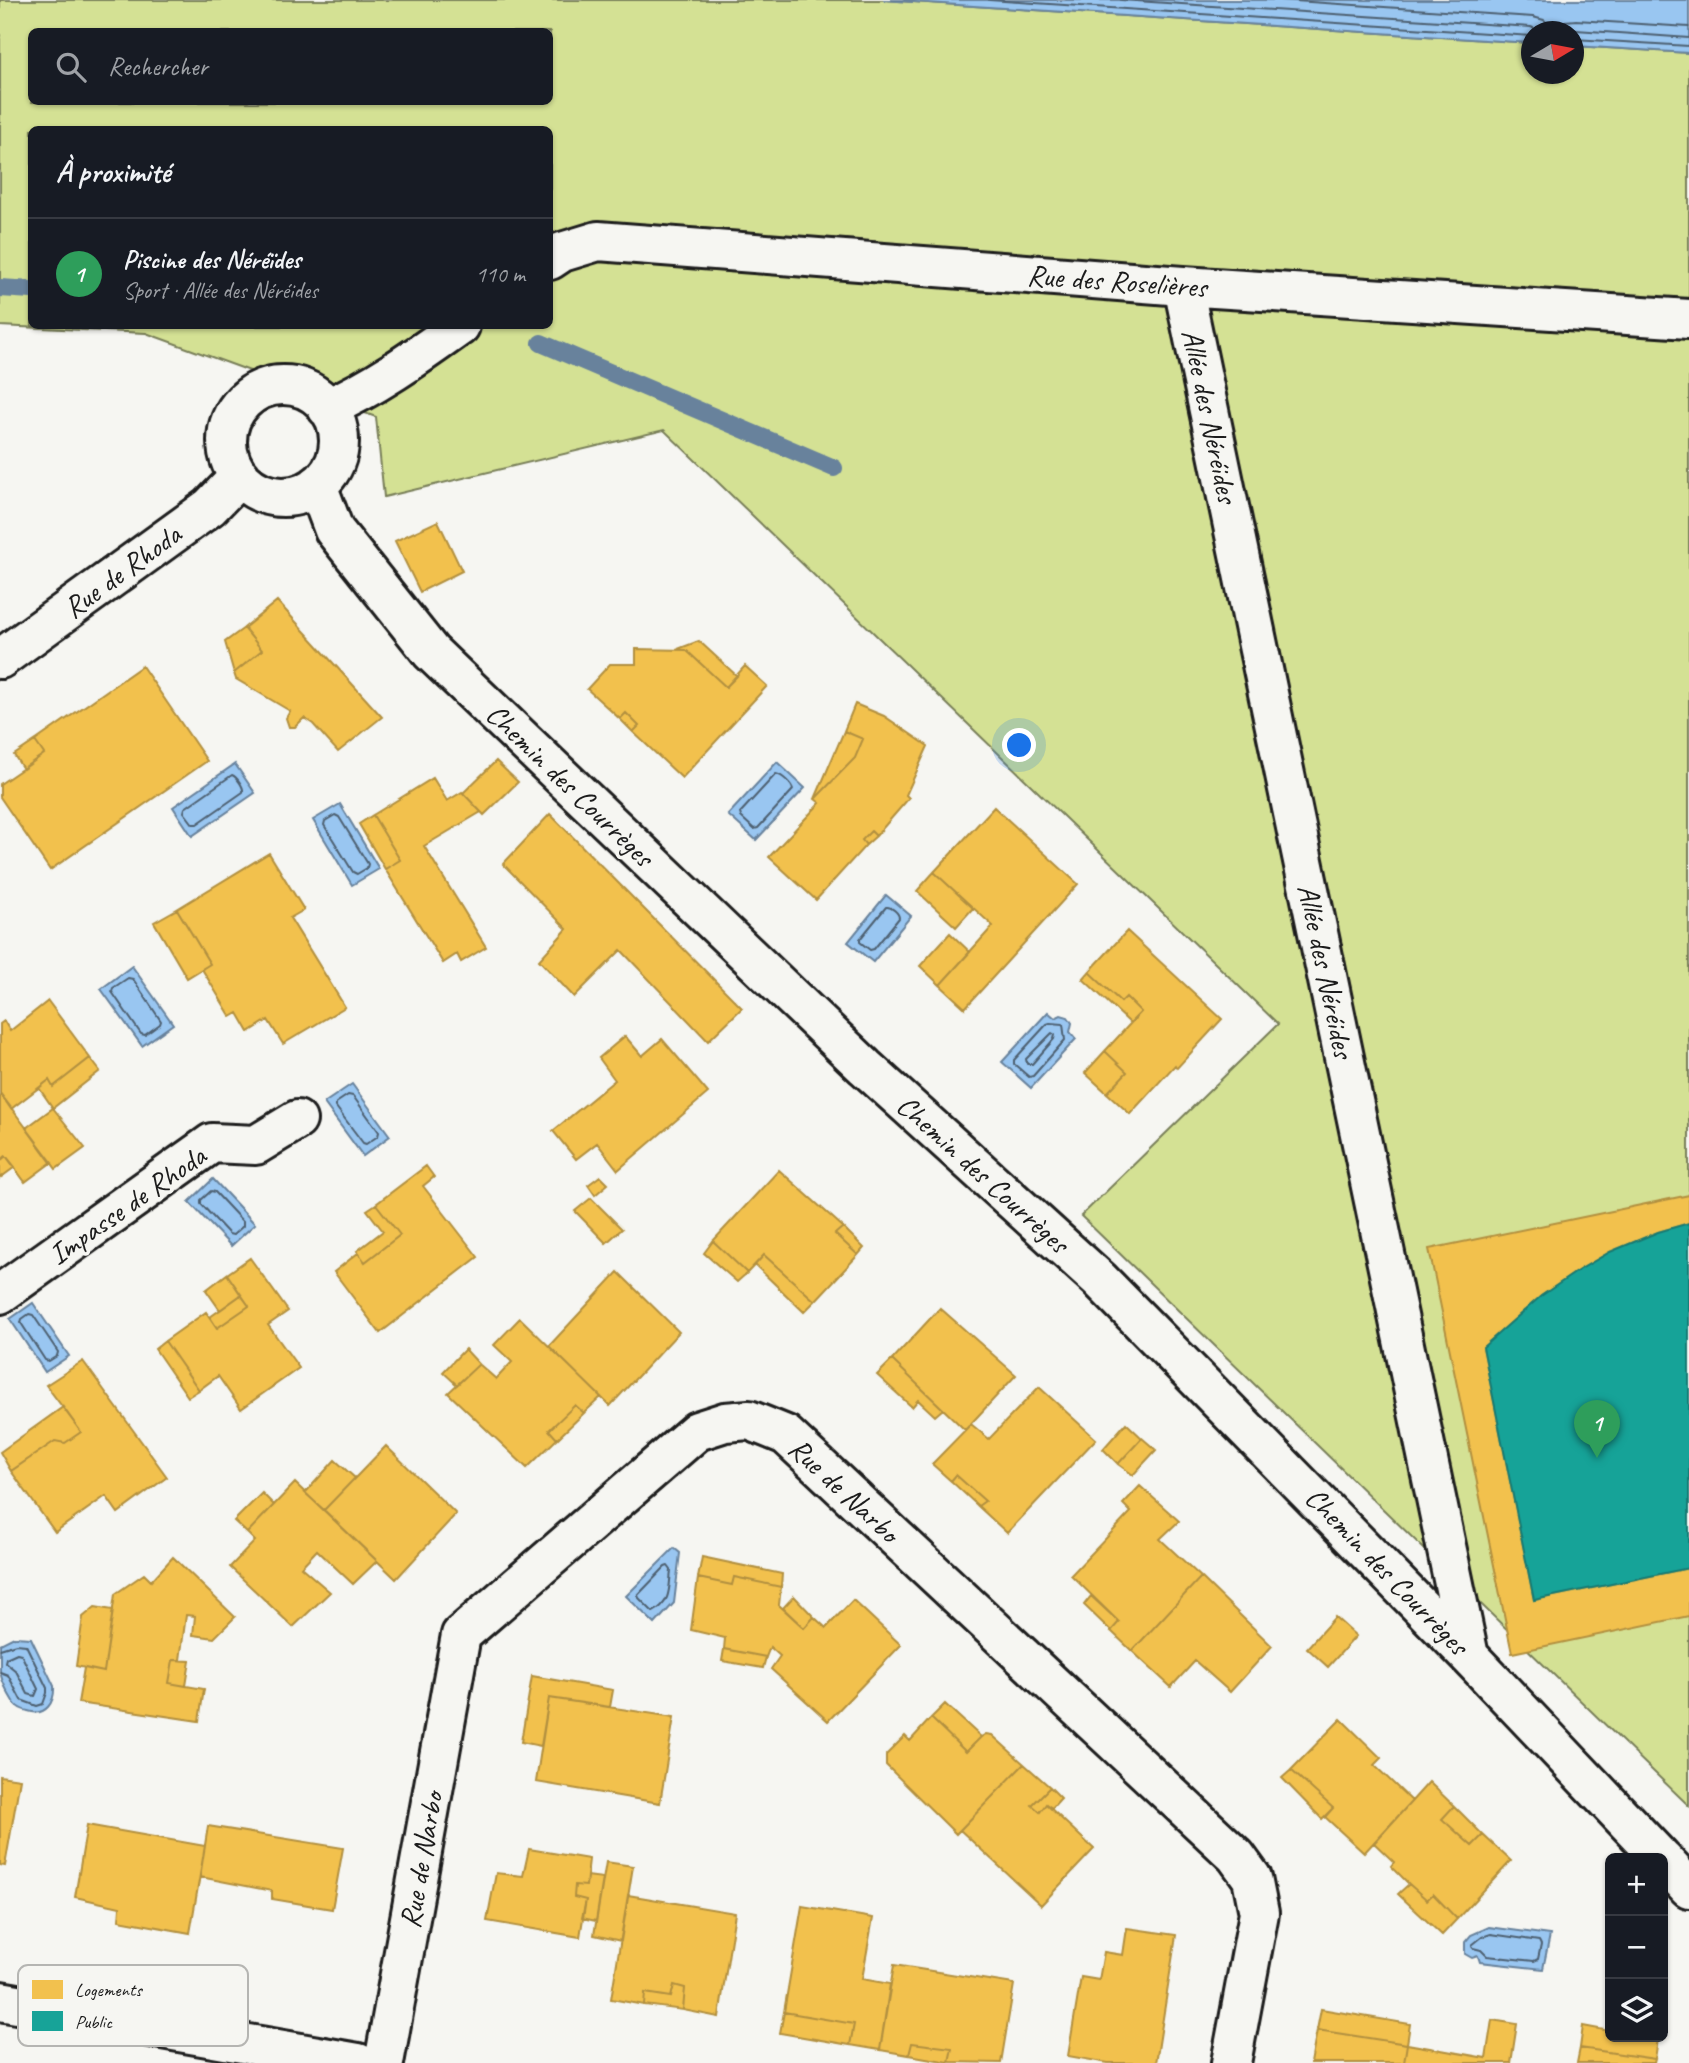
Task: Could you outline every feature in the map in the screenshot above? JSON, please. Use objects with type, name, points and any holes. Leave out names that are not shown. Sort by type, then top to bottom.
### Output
[{"type":"street","name":"Rue des Roselières","points":[[553,259],[562,252],[598,241],[1183,286],[1689,319]]},
{"type":"street","name":"Allée des Néréides","points":[[1183,286],[1469,1656]]},
{"type":"street","points":[[327,408],[348,398],[456,329]]},
{"type":"street","points":[[278,385],[297,387],[314,395],[327,408],[336,422],[339,439],[336,457],[329,472],[317,485],[302,494],[286,498],[268,495],[252,488],[230,462],[226,446],[234,413],[245,400],[261,389],[278,385]]},
{"type":"street","name":"Rue de Rhoda","points":[[0,659],[210,507],[240,476]]},
{"type":"street","name":"Chemin des Courrèges","points":[[317,485],[334,530],[431,652],[865,1067],[1099,1279],[1469,1656],[1656,1853]]},
{"type":"street","name":"Impasse de Rhoda","points":[[0,1293],[212,1143],[256,1144],[297,1120]]},
{"type":"street","name":"Rue de Narbo","points":[[384,2063],[461,1635],[697,1431],[725,1422],[750,1420],[786,1435],[1236,1856],[1252,1878],[1259,1913],[1231,2063]]},
{"type":"street","name":"Chemin des Courrèges","points":[[1668,1865],[1689,1888]]},
{"type":"street","points":[[0,2001],[18,2004]]},
{"type":"street","points":[[248,2044],[358,2063]]},
{"type":"green space","points":[[0,0],[883,0],[1521,42],[1521,84],[1584,84],[1584,47],[1689,53],[1689,1806],[1081,1216],[1278,1024],[664,430],[384,497],[376,417],[146,333],[63,329],[553,329],[553,126],[28,126],[28,327],[0,326]]},
{"type":"water","points":[[883,0],[1689,0],[1689,53],[1584,47],[1584,21],[1521,21],[1521,42]]},
{"type":"water","points":[[777,762],[805,788],[756,840],[728,815]]},
{"type":"water","points":[[235,764],[255,793],[192,836],[173,807]]},
{"type":"water","points":[[340,804],[379,869],[352,885],[313,820]]},
{"type":"water","points":[[886,895],[911,916],[873,962],[848,942]]},
{"type":"water","points":[[132,966],[173,1024],[142,1046],[101,989]]},
{"type":"water","points":[[1048,1012],[1055,1018],[1061,1015],[1068,1017],[1072,1023],[1070,1032],[1076,1039],[1031,1088],[1002,1062]]},
{"type":"water","points":[[352,1084],[390,1136],[363,1156],[324,1103]]},
{"type":"water","points":[[213,1179],[255,1224],[231,1246],[189,1202]]},
{"type":"water","points":[[33,1303],[69,1356],[45,1372],[10,1319]]},
{"type":"water","points":[[674,1548],[680,1553],[674,1603],[655,1624],[626,1596]]},
{"type":"water","points":[[14,1637],[31,1638],[54,1686],[51,1703],[40,1712],[26,1711],[15,1704],[1,1676],[0,1644]]},
{"type":"water","points":[[1489,1927],[1550,1935],[1543,1969],[1480,1962],[1478,1956],[1472,1958],[1465,1954],[1465,1942],[1471,1935]]},
{"type":"building: Logements","points":[[438,521],[462,571],[420,592],[395,541]]},
{"type":"building: Logements","points":[[277,601],[382,717],[338,752],[313,724],[304,718],[295,727],[289,727],[286,718],[290,711],[236,679],[234,673],[262,650],[244,628]]},
{"type":"building: Logements","points":[[244,628],[262,650],[234,673],[225,642]]},
{"type":"building: Logements","points":[[699,641],[737,676],[726,687],[686,650],[678,649]]},
{"type":"building: Logements","points":[[636,649],[686,650],[726,687],[745,666],[767,686],[682,778],[633,732],[639,726],[626,713],[620,719],[587,689],[610,664],[636,664]]},
{"type":"building: Logements","points":[[142,666],[207,761],[50,870],[0,797],[0,784],[44,754],[35,741]]},
{"type":"building: Logements","points":[[855,704],[884,716],[928,746],[906,795],[909,798],[876,836],[871,831],[862,840],[866,845],[816,900],[769,857],[820,803],[815,799],[855,758],[863,739],[844,731]]},
{"type":"building: Logements","points":[[626,713],[639,726],[633,732],[620,719]]},
{"type":"building: Logements","points":[[844,731],[863,739],[855,758],[815,799]]},
{"type":"building: Logements","points":[[35,741],[44,754],[23,769],[14,755]]},
{"type":"building: Logements","points":[[496,761],[518,782],[484,815],[463,793]]},
{"type":"building: Logements","points":[[433,778],[447,801],[462,792],[481,812],[424,846],[486,947],[461,962],[457,954],[443,963],[385,869],[400,860],[373,815]]},
{"type":"building: Logements","points":[[994,807],[1078,884],[965,1008],[940,985],[993,926],[934,872]]},
{"type":"building: Logements","points":[[550,814],[742,1008],[708,1041],[621,950],[574,997],[539,960],[567,929],[503,864]]},
{"type":"building: Logements","points":[[373,815],[400,860],[385,869],[359,824]]},
{"type":"building: Logements","points":[[871,831],[876,836],[866,845],[862,840]]},
{"type":"building: Logements","points":[[269,853],[304,910],[290,918],[345,1007],[283,1044],[268,1020],[249,1032],[238,1013],[231,1017],[202,969],[210,964],[177,909]]},
{"type":"building: Logements","points":[[934,872],[973,908],[956,927],[917,891]]},
{"type":"building: Logements","points":[[177,909],[210,964],[187,978],[154,922]]},
{"type":"building: Logements","points":[[1127,931],[1222,1019],[1130,1114],[1107,1093],[1127,1072],[1105,1051],[1141,1012],[1126,997],[1121,1002],[1089,972]]},
{"type":"building: Logements","points":[[950,933],[970,952],[940,985],[920,966]]},
{"type":"building: Logements","points":[[1089,972],[1121,1002],[1126,997],[1141,1012],[1130,1023],[1083,979]]},
{"type":"building: Logements","points":[[48,1001],[90,1058],[53,1087],[49,1080],[11,1109],[0,1093],[0,1024],[4,1021],[10,1031]]},
{"type":"building: Logements","points":[[625,1036],[642,1056],[662,1039],[708,1093],[618,1170],[597,1143],[576,1159],[553,1131],[615,1080],[599,1058]]},
{"type":"building: Logements","points":[[1105,1051],[1127,1072],[1107,1093],[1085,1073]]},
{"type":"building: Logements","points":[[90,1058],[100,1071],[53,1108],[39,1088],[49,1080],[53,1087]]},
{"type":"building: Logements","points":[[0,1093],[52,1162],[25,1182],[6,1156],[0,1161]]},
{"type":"building: Logements","points":[[53,1108],[85,1148],[56,1169],[26,1128]]},
{"type":"building: Logements","points":[[6,1156],[15,1167],[0,1178],[0,1161]]},
{"type":"building: Logements","points":[[426,1166],[434,1177],[423,1186],[478,1257],[380,1333],[334,1272],[358,1253],[365,1262],[400,1235],[376,1204]]},
{"type":"building: Logements","points":[[779,1170],[843,1227],[835,1234],[858,1255],[815,1301],[764,1255],[747,1273],[713,1241]]},
{"type":"building: Logements","points":[[600,1176],[608,1184],[595,1195],[588,1185]]},
{"type":"building: Logements","points":[[1689,1195],[1689,1223],[1658,1232],[1610,1252],[1579,1270],[1541,1296],[1483,1347],[1534,1600],[1689,1568],[1689,1616],[1512,1653],[1429,1249]]},
{"type":"building: Logements","points":[[591,1198],[622,1229],[606,1243],[575,1211]]},
{"type":"building: Logements","points":[[376,1204],[400,1235],[365,1262],[357,1251],[383,1231],[367,1210]]},
{"type":"building: Logements","points":[[843,1227],[864,1248],[858,1255],[835,1234]]},
{"type":"building: Logements","points":[[713,1241],[747,1273],[737,1282],[704,1253]]},
{"type":"building: Logements","points":[[764,1255],[815,1301],[804,1312],[755,1265]]},
{"type":"building: Logements","points":[[250,1258],[288,1311],[268,1325],[299,1368],[241,1409],[218,1376],[199,1390],[165,1341],[206,1312],[217,1328],[249,1306],[227,1274]]},
{"type":"building: Logements","points":[[618,1272],[679,1332],[610,1406],[549,1346]]},
{"type":"building: Logements","points":[[227,1274],[241,1295],[220,1310],[206,1290]]},
{"type":"building: Logements","points":[[241,1295],[249,1306],[217,1328],[210,1317]]},
{"type":"building: Logements","points":[[940,1308],[1016,1375],[965,1430],[892,1360]]},
{"type":"building: Logements","points":[[520,1318],[601,1397],[584,1413],[575,1405],[549,1430],[557,1439],[527,1468],[448,1393],[479,1364],[496,1379],[512,1362],[494,1345]]},
{"type":"building: Logements","points":[[165,1341],[199,1390],[188,1397],[155,1349]]},
{"type":"building: Logements","points":[[465,1349],[479,1364],[457,1385],[443,1372]]},
{"type":"building: Logements","points":[[892,1360],[943,1409],[935,1416],[918,1400],[912,1407],[877,1375]]},
{"type":"building: Logements","points":[[83,1361],[167,1477],[118,1513],[106,1496],[55,1532],[11,1471],[55,1441],[65,1443],[81,1432],[46,1385]]},
{"type":"building: Logements","points":[[1039,1387],[1096,1439],[1007,1533],[978,1506],[985,1501],[956,1475],[951,1481],[932,1464],[971,1424],[989,1439]]},
{"type":"building: Logements","points":[[575,1405],[584,1413],[557,1439],[549,1430]]},
{"type":"building: Logements","points":[[63,1407],[81,1432],[65,1443],[55,1441],[11,1471],[0,1452]]},
{"type":"building: Logements","points":[[1126,1423],[1142,1438],[1118,1464],[1103,1449]]},
{"type":"building: Logements","points":[[1142,1438],[1156,1450],[1133,1475],[1118,1464]]},
{"type":"building: Logements","points":[[386,1446],[456,1514],[396,1579],[324,1510]]},
{"type":"building: Logements","points":[[335,1460],[355,1478],[324,1510],[305,1493]]},
{"type":"building: Logements","points":[[956,1475],[985,1501],[978,1506],[951,1481]]},
{"type":"building: Logements","points":[[295,1483],[377,1561],[353,1584],[317,1550],[301,1567],[330,1592],[293,1627],[230,1567],[255,1541],[247,1533]]},
{"type":"building: Logements","points":[[1140,1486],[1179,1521],[1160,1539],[1201,1577],[1132,1651],[1111,1631],[1119,1622],[1071,1575],[1131,1512],[1123,1504]]},
{"type":"building: Logements","points":[[262,1493],[274,1505],[247,1533],[234,1521]]},
{"type":"building: Logements","points":[[173,1557],[235,1617],[214,1638],[193,1635],[195,1616],[186,1615],[180,1660],[173,1660],[169,1683],[204,1689],[199,1721],[78,1703],[84,1668],[104,1672],[115,1594],[144,1574],[151,1581]]},
{"type":"building: Logements","points":[[702,1557],[782,1574],[781,1587],[734,1577],[732,1585],[698,1578]]},
{"type":"building: Logements","points":[[734,1577],[781,1587],[779,1605],[804,1628],[814,1617],[826,1628],[853,1600],[901,1645],[828,1721],[771,1669],[780,1656],[770,1647],[766,1657],[724,1649],[725,1638],[691,1630],[698,1578],[732,1585]]},
{"type":"building: Logements","points":[[1201,1577],[1272,1646],[1230,1692],[1195,1661],[1171,1687],[1132,1651]]},
{"type":"building: Logements","points":[[794,1596],[814,1617],[804,1628],[783,1608]]},
{"type":"building: Logements","points":[[1091,1596],[1119,1622],[1111,1631],[1084,1605]]},
{"type":"building: Logements","points":[[95,1607],[113,1610],[104,1672],[76,1666],[83,1617]]},
{"type":"building: Logements","points":[[1335,1617],[1356,1636],[1328,1667],[1307,1648]]},
{"type":"building: Logements","points":[[724,1649],[766,1657],[763,1668],[722,1661]]},
{"type":"building: Logements","points":[[173,1660],[190,1661],[186,1686],[169,1683]]},
{"type":"building: Logements","points":[[532,1676],[613,1690],[610,1707],[549,1698],[541,1746],[521,1742]]},
{"type":"building: Logements","points":[[549,1698],[674,1717],[660,1803],[536,1782]]},
{"type":"building: Logements","points":[[945,1704],[981,1737],[966,1752],[931,1718]]},
{"type":"building: Logements","points":[[931,1718],[966,1752],[981,1737],[992,1735],[1024,1764],[956,1834],[886,1765],[886,1755],[905,1736],[910,1741]]},
{"type":"building: Logements","points":[[1341,1719],[1381,1758],[1374,1765],[1412,1801],[1364,1853],[1325,1817],[1333,1808],[1291,1770]]},
{"type":"building: Logements","points":[[1024,1764],[1050,1787],[1032,1805],[1040,1812],[1046,1804],[1094,1849],[1041,1905],[960,1830]]},
{"type":"building: Logements","points":[[1291,1770],[1333,1808],[1322,1819],[1282,1778]]},
{"type":"building: Logements","points":[[0,1776],[20,1779],[5,1866],[0,1865]]},
{"type":"building: Logements","points":[[1429,1782],[1454,1806],[1442,1819],[1472,1846],[1483,1835],[1511,1861],[1457,1919],[1433,1894],[1427,1900],[1409,1884],[1391,1866],[1394,1862],[1374,1843]]},
{"type":"building: Logements","points":[[1050,1787],[1061,1798],[1052,1808],[1046,1804],[1040,1812],[1032,1805]]},
{"type":"building: Logements","points":[[1454,1806],[1483,1835],[1472,1846],[1442,1819]]},
{"type":"building: Logements","points":[[87,1825],[205,1846],[190,1933],[119,1920],[120,1907],[75,1897]]},
{"type":"building: Logements","points":[[208,1826],[343,1848],[332,1909],[272,1899],[272,1891],[200,1877]]},
{"type":"building: Logements","points":[[529,1849],[589,1859],[586,1886],[575,1885],[574,1897],[586,1900],[580,1937],[487,1921],[496,1873],[523,1876]]},
{"type":"building: Logements","points":[[606,1862],[633,1866],[621,1941],[594,1935]]},
{"type":"building: Logements","points":[[587,1876],[603,1878],[596,1921],[582,1918],[586,1900],[574,1897],[575,1885],[586,1886]]},
{"type":"building: Logements","points":[[1409,1884],[1427,1900],[1433,1894],[1457,1919],[1442,1935],[1398,1894]]},
{"type":"building: Logements","points":[[628,1895],[735,1913],[719,2017],[683,2010],[685,1988],[674,1985],[671,1997],[645,1993],[644,2005],[611,1999]]},
{"type":"building: Logements","points":[[802,1906],[873,1918],[862,1979],[890,1984],[880,2050],[850,2045],[854,2024],[784,2012]]},
{"type":"building: Logements","points":[[1127,1928],[1176,1935],[1156,2063],[1108,2063],[1068,2056],[1081,1977],[1099,1980],[1104,1952],[1123,1955]]},
{"type":"building: Logements","points":[[894,1965],[1014,1984],[1001,2063],[949,2062],[952,2048],[912,2043],[909,2055],[880,2050]]},
{"type":"building: Logements","points":[[674,1985],[685,1988],[683,2010],[644,2005],[645,1993],[671,1997]]},
{"type":"building: Logements","points":[[1321,2009],[1410,2024],[1407,2044],[1317,2030]]},
{"type":"building: Logements","points":[[784,2012],[854,2024],[850,2045],[780,2033]]},
{"type":"building: Logements","points":[[1492,2020],[1517,2024],[1511,2063],[1404,2063],[1407,2044],[1486,2058]]},
{"type":"building: Logements","points":[[1583,2026],[1605,2030],[1605,2042],[1658,2042],[1655,2059],[1580,2048]]},
{"type":"building: Logements","points":[[1317,2030],[1407,2044],[1404,2063],[1311,2063]]},
{"type":"building: Logements","points":[[912,2043],[952,2048],[949,2062],[909,2055]]},
{"type":"building: Logements","points":[[1580,2048],[1655,2059],[1654,2063],[1577,2063]]},
{"type":"building: Public","points":[[1689,1223],[1689,1568],[1534,1600],[1483,1347],[1541,1296],[1579,1270],[1610,1252],[1658,1232]]},
{"type":"waterway","points":[[0,288],[28,290]]},
{"type":"waterway","points":[[541,343],[834,468]]},
{"type":"place","name":"Piscine des Néréïdes","points":[[1597,1458]]}]
